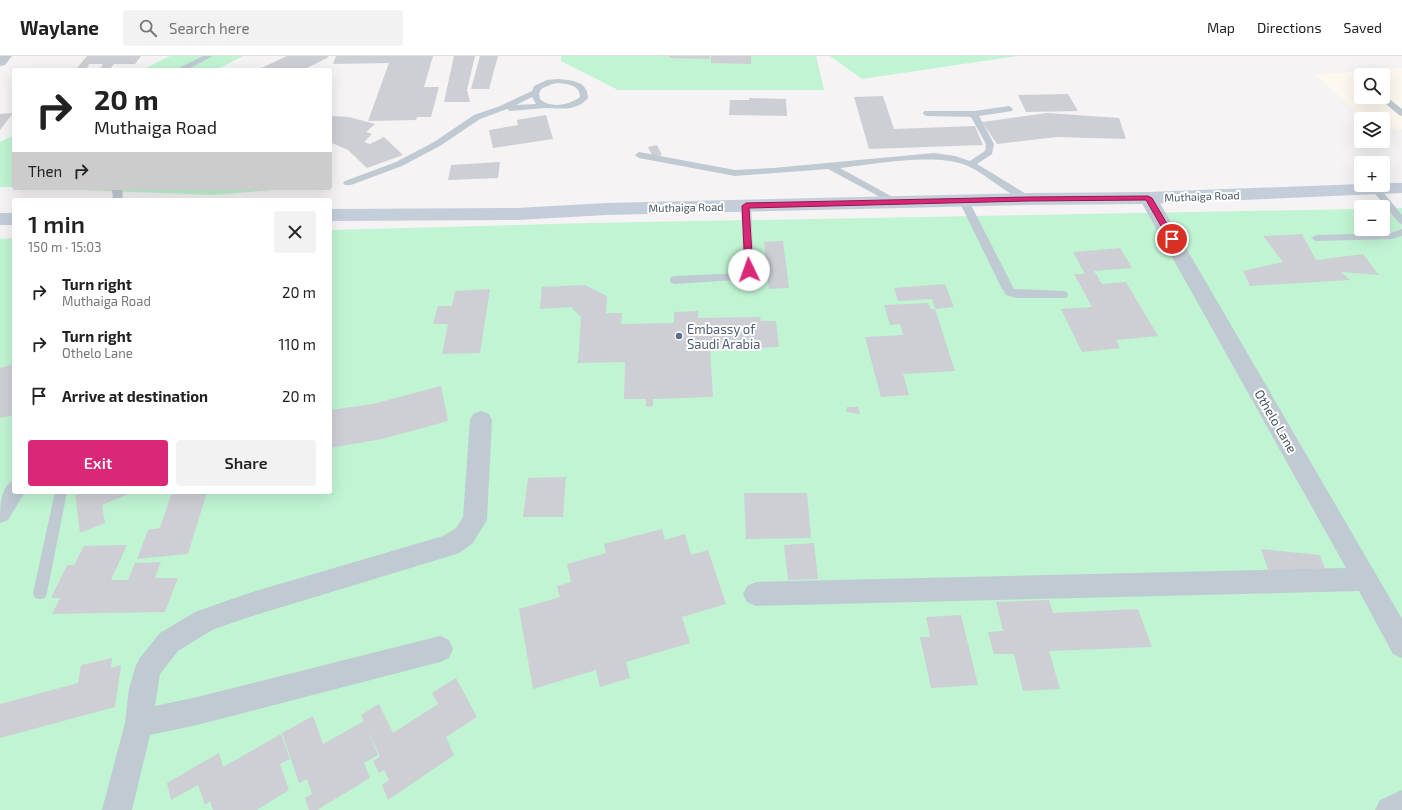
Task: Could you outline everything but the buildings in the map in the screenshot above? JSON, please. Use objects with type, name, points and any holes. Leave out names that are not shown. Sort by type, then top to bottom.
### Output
[{"type":"main road","name":"Muthaiga Road","points":[[1390,188],[1402,188]]},
{"type":"main road","name":"Muthaiga Road","points":[[332,215],[517,214],[606,209],[1028,199],[1148,198],[1354,189]]},
{"type":"main road","points":[[0,219],[12,219]]},
{"type":"street","points":[[0,62],[5,56]]},
{"type":"street","name":"Othelo Lane","points":[[1148,198],[1366,579],[1402,645]]},
{"type":"street","points":[[117,810],[139,723],[143,689],[148,668],[169,642],[204,621],[250,605],[450,545],[464,536],[475,520],[481,420]]},
{"type":"street","points":[[0,513],[12,493]]},
{"type":"street","points":[[756,594],[1366,579]]},
{"type":"street","points":[[139,723],[197,711],[440,649]]},
{"type":"street","points":[[1390,810],[1402,805]]},
{"type":"lane","points":[[182,68],[209,56]]},
{"type":"lane","points":[[348,184],[400,164],[437,144],[477,117],[502,108],[534,93],[537,88],[543,85],[558,81],[573,83],[582,89],[584,94],[584,98],[571,106],[502,108]]},
{"type":"lane","points":[[534,93],[538,102],[544,106]]},
{"type":"lane","points":[[1390,103],[1402,113]]},
{"type":"lane","points":[[927,112],[974,114],[1009,109]]},
{"type":"lane","points":[[971,164],[989,152],[990,144],[974,114]]},
{"type":"lane","points":[[639,155],[735,173],[934,156],[955,159],[971,164],[1028,199]]},
{"type":"lane","points":[[829,166],[874,189],[895,202]]},
{"type":"lane","points":[[1379,192],[1402,221]]},
{"type":"lane","points":[[964,201],[1006,287],[1010,292],[1016,294],[1063,295]]},
{"type":"lane","points":[[675,280],[746,276],[749,270],[746,206]]},
{"type":"lane","points":[[1316,238],[1392,236],[1402,232]]},
{"type":"lane","points":[[40,593],[60,494]]},
{"type":"shaded area","points":[[1402,68],[1402,129],[1390,128],[1390,112],[1357,112],[1315,75],[1354,72],[1354,104],[1390,104],[1390,69]]},
{"type":"green space","points":[[170,56],[243,56],[220,68],[146,68]]},
{"type":"green space","points":[[561,56],[816,56],[824,90],[618,90],[561,61]]},
{"type":"green space","points":[[830,56],[1017,56],[862,79]]},
{"type":"green space","points":[[12,136],[12,187],[0,187],[0,142]]},
{"type":"green space","points":[[81,190],[273,190],[214,195]]},
{"type":"green space","points":[[1390,208],[1402,208],[1402,810],[0,810],[0,239],[12,238],[12,494],[332,494],[332,230],[591,223],[1354,209],[1354,236],[1390,236]]},
{"type":"place","name":"Embassy of Saudi Arabia","points":[[679,336]]},
{"type":"route","points":[[749,270],[746,206],[1028,199],[1148,198],[1172,239]]}]
